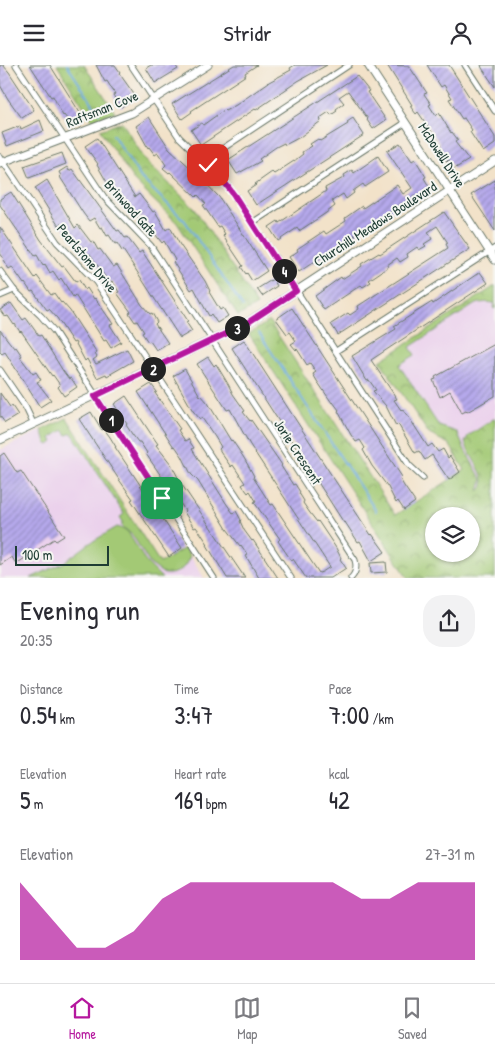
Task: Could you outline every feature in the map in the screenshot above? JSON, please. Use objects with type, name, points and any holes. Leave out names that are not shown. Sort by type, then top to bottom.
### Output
[{"type":"street","name":"Brinwood Gate","points":[[16,65],[104,197],[150,246],[212,340]]},
{"type":"street","points":[[131,65],[179,137],[227,185],[409,465],[423,478]]},
{"type":"street","name":"Raftsman Cove","points":[[1,161],[132,113],[208,65]]},
{"type":"street","points":[[204,161],[349,65]]},
{"type":"street","name":"McDowell Drive","points":[[368,65],[450,190],[493,250],[495,260]]},
{"type":"street","points":[[466,65],[495,111]]},
{"type":"street","points":[[252,223],[406,123]]},
{"type":"street","name":"Pearlstone Drive","points":[[1,161],[57,242],[96,282],[291,578]]},
{"type":"street","name":"Churchill Meadows Boulevard","points":[[0,440],[244,325],[495,161]]},
{"type":"street","points":[[336,351],[493,250]]},
{"type":"street","points":[[0,271],[14,290],[54,331],[214,578]]},
{"type":"street","points":[[0,296],[14,290]]},
{"type":"street","name":"Jorie Crescent","points":[[212,340],[355,560],[355,575],[351,578]]},
{"type":"street","points":[[0,370],[26,408],[33,423]]},
{"type":"shaded area","points":[[495,286],[495,483],[479,492],[449,444],[429,434],[380,361]]},
{"type":"shaded area","points":[[67,418],[160,563],[185,548],[204,578],[0,578],[0,450]]},
{"type":"green space","points":[[57,65],[84,65],[115,112],[92,120]]},
{"type":"green space","points":[[122,122],[146,161],[195,209],[257,305],[238,316],[177,223],[135,182],[100,130]]},
{"type":"green space","points":[[495,286],[495,309],[493,308],[494,303],[474,305],[410,347],[415,355],[399,365],[439,426],[457,432],[482,480],[479,491],[483,487],[482,475],[465,442],[468,436],[495,418],[495,578],[408,578],[249,334],[269,321],[395,515],[465,470],[449,444],[429,434],[380,361]]},
{"type":"green space","points":[[67,418],[160,563],[185,548],[190,556],[181,570],[164,574],[150,564],[133,536],[121,525],[123,522],[120,517],[124,514],[72,433],[67,435],[63,430],[51,438],[53,442],[49,445],[46,443],[42,430]]},
{"type":"green space","points":[[117,527],[128,532],[146,562],[162,578],[31,578],[63,563],[90,543]]},
{"type":"building","points":[[0,65],[3,65],[9,72],[34,110],[22,118],[0,85]]},
{"type":"building","points":[[30,65],[50,65],[82,116],[70,123],[63,116],[53,96],[51,97]]},
{"type":"building","points":[[96,65],[115,65],[136,97],[121,107]]},
{"type":"building","points":[[151,65],[175,65],[178,69],[155,83],[146,68]]},
{"type":"building","points":[[234,65],[257,65],[245,73],[246,75],[182,119],[172,104]]},
{"type":"building","points":[[295,65],[327,65],[298,81],[201,145],[191,130],[236,105],[269,82],[291,70],[290,68]]},
{"type":"building","points":[[387,65],[409,66],[427,93],[424,94],[436,116],[439,113],[451,133],[458,140],[455,142],[469,160],[454,169],[449,160],[446,161],[441,153],[443,152],[438,141],[418,112],[416,114],[410,106],[412,105]]},
{"type":"building","points":[[427,65],[449,65],[495,137],[495,144],[483,152],[470,132],[472,130],[449,99],[452,98],[444,85],[441,87]]},
{"type":"building","points":[[481,65],[495,65],[495,87],[482,68]]},
{"type":"building","points":[[357,76],[369,91],[367,92],[386,120],[373,129],[348,91],[339,97],[344,103],[336,109],[337,111],[331,115],[329,112],[320,118],[321,121],[300,137],[285,145],[284,143],[276,147],[259,159],[261,161],[237,174],[228,160]]},
{"type":"building","points":[[149,117],[169,148],[219,197],[267,271],[252,281],[241,267],[243,266],[223,236],[225,234],[220,226],[218,227],[203,205],[206,204],[198,195],[196,197],[170,172],[163,168],[166,165],[158,153],[155,155],[148,148],[136,126]]},
{"type":"building","points":[[353,118],[364,135],[256,205],[247,191],[272,172],[274,174],[294,161],[303,154],[302,152],[312,146],[310,144],[318,139],[320,141],[348,124],[347,122]]},
{"type":"building","points":[[40,120],[44,131],[7,146],[2,133],[20,126],[21,129]]},
{"type":"building","points":[[97,138],[135,197],[139,194],[153,212],[155,211],[166,230],[170,227],[205,281],[209,292],[220,310],[223,308],[228,316],[217,323],[211,314],[209,316],[194,288],[191,290],[173,262],[175,260],[164,241],[162,243],[142,217],[139,219],[132,208],[130,210],[124,201],[122,202],[115,194],[85,146]]},
{"type":"building","points":[[400,143],[412,161],[415,159],[426,177],[424,178],[430,188],[414,196],[354,235],[355,237],[336,247],[299,272],[289,257],[298,251],[297,249],[324,231],[326,234],[346,221],[345,218],[362,206],[363,208],[397,185],[403,194],[412,188],[387,151]]},
{"type":"building","points":[[62,153],[66,164],[29,178],[24,166]]},
{"type":"building","points":[[378,156],[388,172],[365,187],[363,184],[346,199],[343,194],[332,201],[335,206],[326,213],[299,231],[297,228],[278,241],[269,227],[278,221],[279,223],[326,191],[325,188],[345,177],[344,175],[352,170],[354,173]]},
{"type":"building","points":[[67,167],[69,171],[72,169],[117,231],[119,230],[125,238],[127,237],[139,253],[142,251],[188,321],[186,322],[192,331],[180,338],[123,250],[117,243],[115,244],[109,235],[107,236],[94,218],[89,221],[60,177],[59,172]]},
{"type":"building","points":[[47,180],[75,228],[78,225],[91,242],[93,241],[98,250],[100,249],[113,267],[117,265],[142,305],[150,314],[152,313],[157,322],[155,324],[168,343],[156,350],[150,341],[148,342],[142,333],[144,332],[137,321],[135,322],[129,313],[131,312],[117,293],[119,292],[112,281],[109,283],[90,254],[88,255],[82,246],[80,247],[61,224],[58,225],[35,188]]},
{"type":"building","points":[[495,180],[495,231],[471,195]]},
{"type":"building","points":[[11,192],[41,240],[62,267],[64,266],[76,282],[79,280],[85,290],[87,288],[95,298],[113,324],[110,325],[121,342],[111,348],[106,340],[104,341],[75,295],[73,297],[61,278],[59,280],[53,271],[50,273],[45,264],[43,266],[37,255],[35,256],[0,205],[0,199]]},
{"type":"building","points":[[444,212],[470,249],[338,335],[331,324],[348,313],[350,315],[359,309],[358,306],[448,248],[446,244],[448,243],[437,226],[428,232],[432,239],[424,244],[426,246],[419,250],[417,247],[407,254],[408,257],[400,262],[397,258],[387,265],[388,267],[369,280],[371,282],[363,287],[361,285],[324,310],[315,296],[341,277],[342,279],[362,266],[361,264],[380,254]]},
{"type":"building","points":[[0,227],[35,278],[37,276],[51,295],[54,293],[70,311],[97,353],[95,354],[97,357],[93,360],[96,364],[127,349],[133,361],[107,376],[106,374],[97,378],[87,359],[85,361],[75,342],[73,343],[57,318],[49,309],[47,310],[12,267],[9,269],[3,260],[0,253]]},
{"type":"building","points":[[480,272],[488,283],[371,360],[397,399],[394,400],[410,419],[428,447],[432,444],[438,452],[443,449],[448,458],[450,456],[460,472],[449,480],[432,455],[425,460],[419,451],[415,453],[398,424],[396,426],[386,406],[373,391],[376,390],[369,380],[367,381],[352,356],[396,329],[394,326],[432,302],[433,304]]},
{"type":"building","points":[[273,279],[277,286],[262,296],[257,289]]},
{"type":"building","points":[[11,303],[23,320],[26,318],[39,336],[41,335],[63,371],[77,387],[64,396],[58,387],[60,385],[21,331],[0,310]]},
{"type":"building","points":[[292,308],[402,477],[400,479],[415,502],[404,510],[398,501],[396,503],[388,487],[372,466],[360,440],[356,442],[351,435],[339,410],[332,403],[313,374],[316,372],[310,363],[307,365],[297,349],[291,344],[296,341],[290,332],[287,334],[276,319]]},
{"type":"building","points":[[0,330],[14,348],[16,347],[22,356],[20,357],[33,374],[36,372],[41,380],[37,382],[51,400],[40,407],[5,352],[2,354],[0,352]]},
{"type":"building","points":[[244,340],[371,535],[385,552],[371,561],[360,541],[358,542],[344,523],[232,348]]},
{"type":"building","points":[[495,344],[495,396],[462,413],[450,391],[440,397],[433,380],[436,379],[435,377]]},
{"type":"building","points":[[208,357],[214,366],[216,364],[245,411],[243,412],[251,420],[282,465],[293,485],[295,484],[304,501],[303,503],[336,548],[346,568],[331,578],[306,578],[293,559],[291,560],[278,541],[280,539],[254,502],[256,501],[250,491],[248,493],[242,485],[245,483],[233,465],[231,467],[224,457],[219,449],[221,447],[202,418],[200,419],[193,411],[173,376],[185,369],[200,396],[208,403],[231,441],[244,458],[253,477],[271,505],[273,504],[319,573],[322,572],[330,567],[250,445],[230,409],[227,410],[197,364]]},
{"type":"building","points":[[151,384],[157,392],[155,393],[180,429],[178,430],[185,441],[188,439],[194,448],[192,449],[226,503],[233,513],[236,511],[244,530],[253,540],[278,578],[259,578],[246,556],[247,554],[227,529],[198,481],[191,474],[182,456],[138,392]]},
{"type":"building","points":[[0,393],[18,415],[5,423],[0,416]]},
{"type":"building","points":[[126,396],[158,444],[156,445],[171,464],[182,485],[245,578],[227,578],[208,544],[196,527],[194,528],[179,501],[177,503],[171,494],[147,453],[126,425],[114,404]]},
{"type":"building","points":[[91,412],[102,430],[104,429],[110,437],[182,548],[169,557],[131,500],[133,499],[79,419]]},
{"type":"building","points":[[4,453],[17,473],[21,471],[64,536],[56,541],[54,539],[16,564],[12,557],[0,565],[0,456]]},
{"type":"building","points":[[386,562],[387,572],[371,573],[370,563]]},
{"type":"waterway","points":[[67,65],[99,113]]},
{"type":"waterway","points":[[113,135],[141,178],[185,221],[243,307]]},
{"type":"waterway","points":[[259,333],[376,511]]},
{"type":"route","points":[[162,498],[95,396],[244,325],[296,291],[234,195],[208,165]]}]
